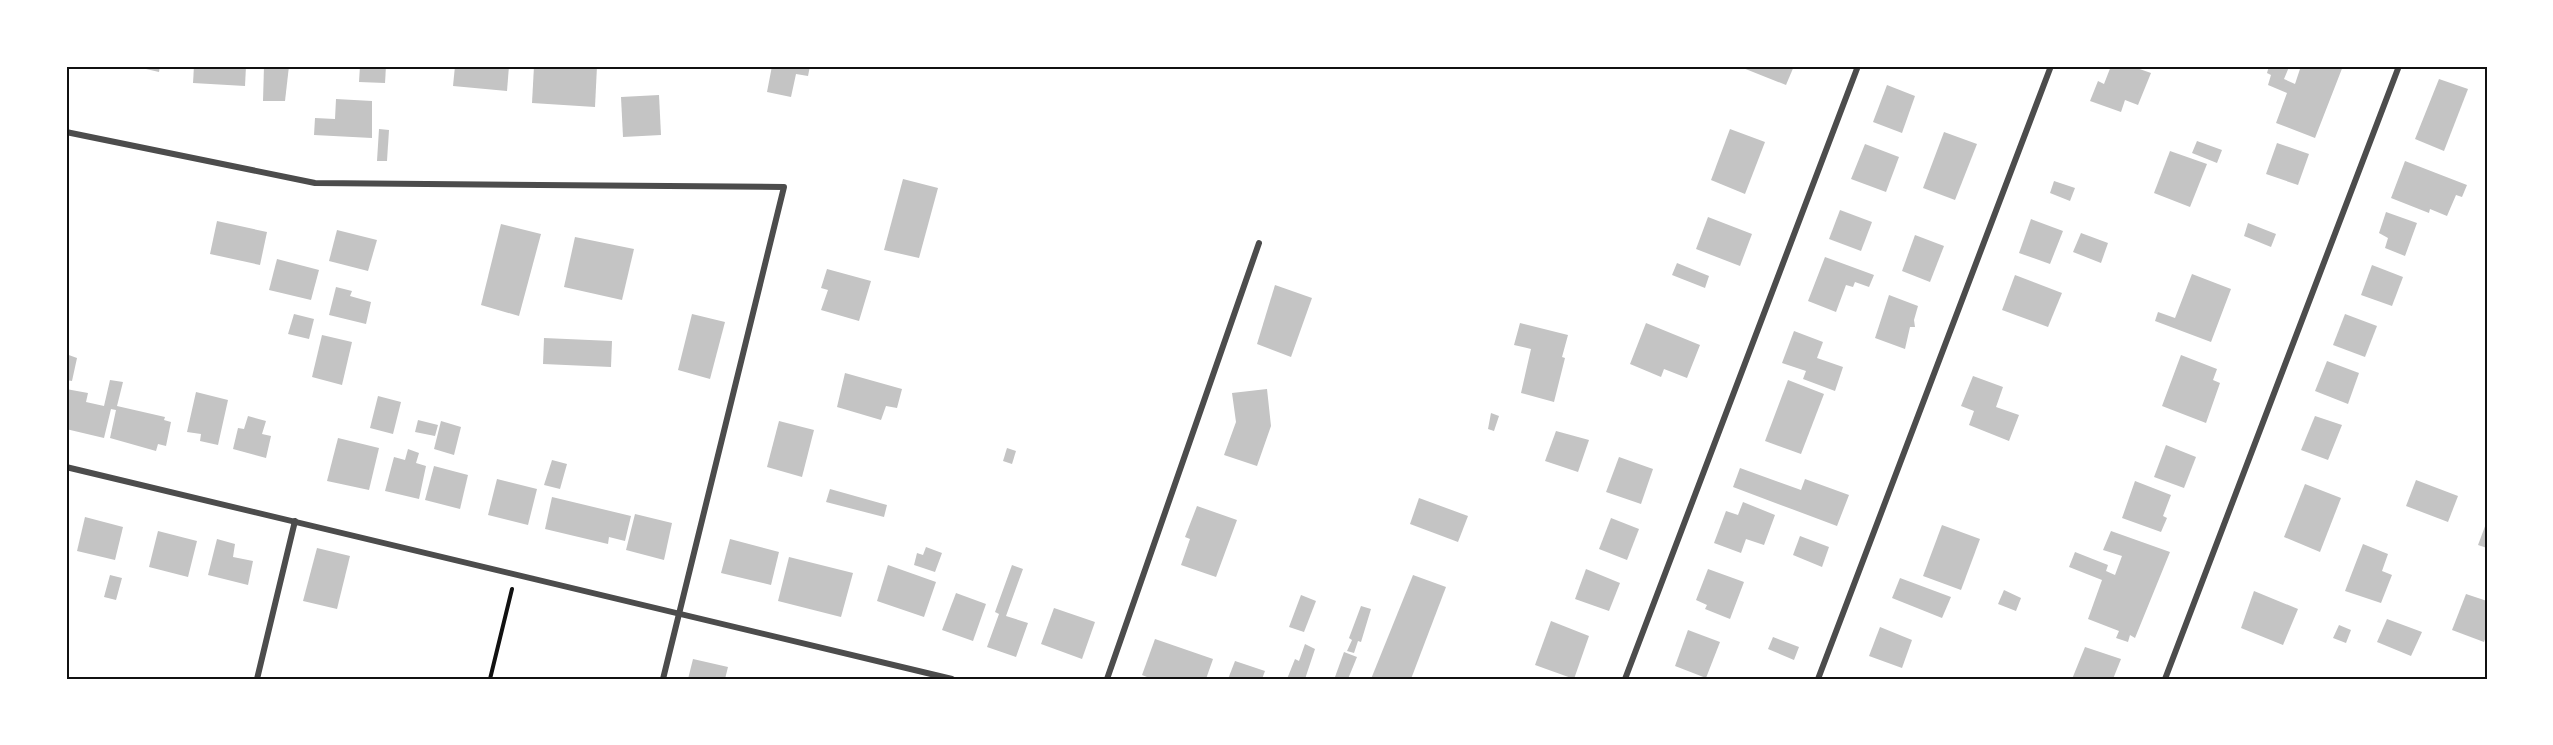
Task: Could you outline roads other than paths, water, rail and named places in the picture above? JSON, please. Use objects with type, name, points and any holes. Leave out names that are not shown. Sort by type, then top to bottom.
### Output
[{"type":"street","points":[[1625,679],[1858,66]]},
{"type":"street","points":[[1818,679],[2051,66]]},
{"type":"street","points":[[2165,679],[2399,66]]},
{"type":"street","points":[[66,132],[315,183],[784,187],[663,679]]},
{"type":"street","points":[[1107,679],[1259,243]]},
{"type":"street","points":[[66,467],[952,679]]},
{"type":"street","points":[[257,679],[295,522]]}]
